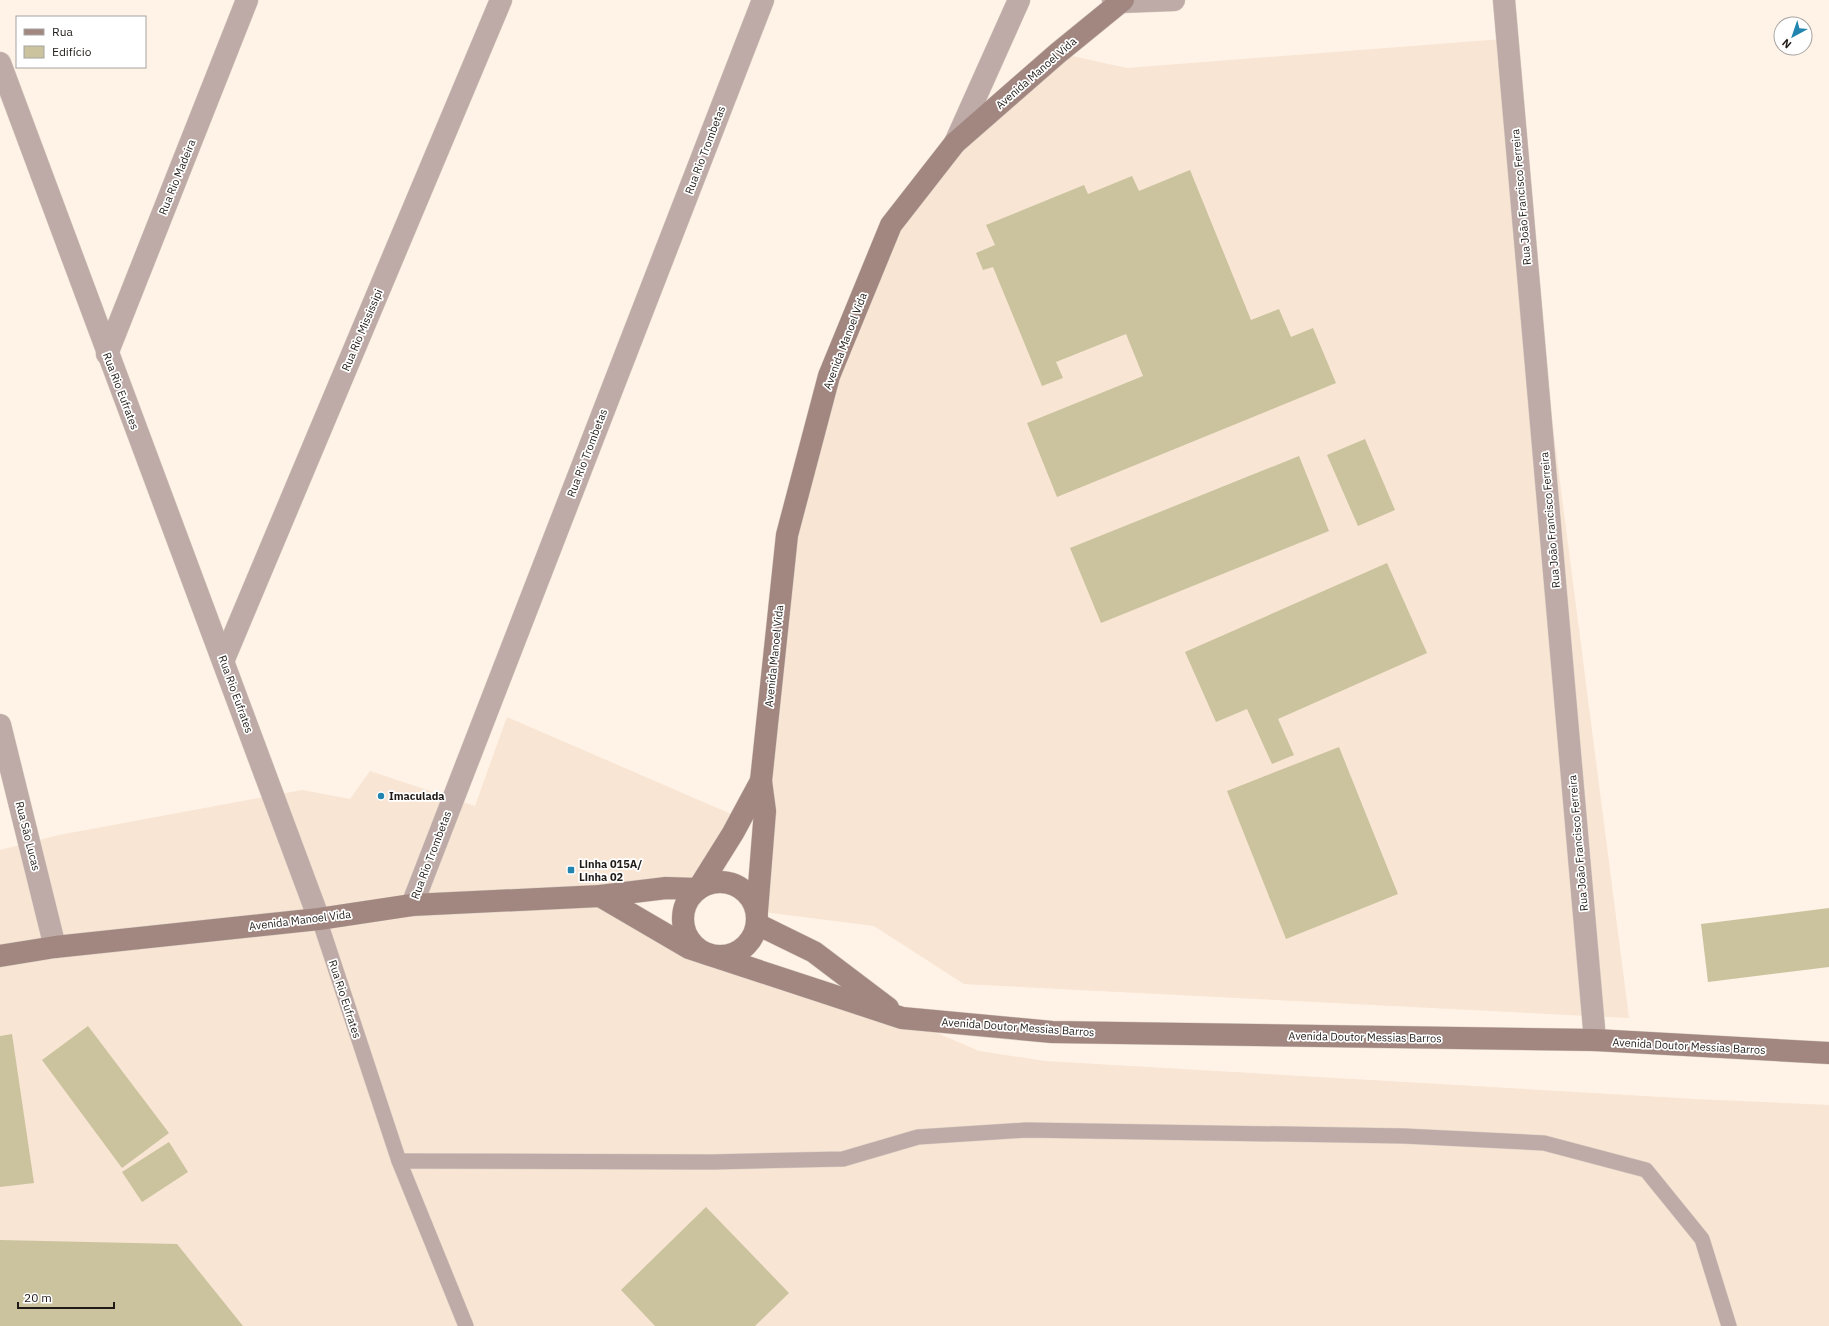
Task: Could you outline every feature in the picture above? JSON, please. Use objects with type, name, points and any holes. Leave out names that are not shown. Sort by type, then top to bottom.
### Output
[{"type":"street","name":"Rua Rio Madeira","points":[[107,354],[247,0]]},
{"type":"street","name":"Rua Rio Mississipi","points":[[224,659],[500,0]]},
{"type":"street","name":"Rua Rio Trombetas","points":[[412,905],[763,0]]},
{"type":"street","points":[[956,143],[1019,0]]},
{"type":"street","points":[[1119,1],[1174,0]]},
{"type":"street","name":"Rua João Francisco Ferreira","points":[[1504,0],[1595,1040]]},
{"type":"street","name":"Avenida Manoel Vida","points":[[600,896],[689,948],[710,955],[722,957],[735,954],[746,947],[754,936],[757,918],[766,811],[761,781],[787,535],[829,376],[891,225],[956,143],[1119,1]]},
{"type":"street","name":"Rua Rio Eufrates","points":[[0,63],[107,354],[224,659],[319,919]]},
{"type":"street","name":"Rua São Lucas","points":[[0,725],[56,947]]},
{"type":"street","name":"Avenida Manoel Vida","points":[[710,955],[699,950],[691,942],[684,926],[684,909],[689,898],[698,889],[733,833],[761,781]]},
{"type":"street","name":"Avenida Manoel Vida","points":[[0,956],[56,947],[319,919],[412,905],[600,896],[666,888],[698,889],[708,884],[721,882],[733,884],[744,890],[752,900],[757,918]]},
{"type":"street","points":[[757,918],[814,952],[902,1018]]},
{"type":"street","name":"Avenida Doutor Messias Barros","points":[[710,955],[902,1018],[1052,1032],[1595,1040],[1829,1053]]},
{"type":"lane","name":"Rua Rio Eufrates","points":[[319,919],[399,1161],[466,1326]]},
{"type":"lane","points":[[399,1161],[712,1162],[843,1160],[918,1137],[1026,1130],[1404,1136],[1544,1143],[1646,1170],[1702,1239],[1729,1326]]},
{"type":"shaded area","points":[[1503,39],[1629,1018],[964,984],[874,926],[757,911],[787,535],[891,225],[955,143],[1058,53],[1127,68]]},
{"type":"shaded area","points":[[507,717],[731,814],[698,889],[601,896],[655,928],[902,1018],[979,1051],[1045,1061],[1695,1099],[1829,1105],[1829,1326],[0,1326],[0,850],[59,835],[302,790],[350,799],[370,771],[475,806]]},
{"type":"building","points":[[1190,170],[1251,320],[1279,309],[1291,337],[1313,328],[1336,383],[1057,497],[1027,423],[1143,376],[1126,334],[1056,362],[1063,378],[1042,386],[993,267],[983,270],[976,253],[995,245],[986,225],[1084,185],[1088,194],[1132,176],[1139,191]]},
{"type":"building","points":[[1365,439],[1395,510],[1358,526],[1327,455]]},
{"type":"building","points":[[1299,456],[1329,531],[1101,623],[1070,548]]},
{"type":"building","points":[[1387,563],[1427,653],[1278,719],[1294,755],[1272,764],[1247,709],[1216,722],[1185,652]]},
{"type":"building","points":[[1339,747],[1398,894],[1286,939],[1227,791]]},
{"type":"building","points":[[1829,908],[1829,967],[1708,982],[1701,924]]},
{"type":"building","points":[[88,1026],[169,1133],[122,1168],[42,1060]]},
{"type":"building","points":[[12,1034],[34,1183],[0,1187],[0,1036]]},
{"type":"building","points":[[169,1142],[188,1172],[142,1202],[122,1172]]},
{"type":"building","points":[[706,1207],[789,1293],[755,1326],[655,1326],[621,1290]]},
{"type":"building","points":[[0,1240],[177,1244],[243,1326],[0,1326]]},
{"type":"place","name":"Imaculada","points":[[381,796]]},
{"type":"place","name":"Linha 015A/ Linha 02","points":[[571,870]]}]
